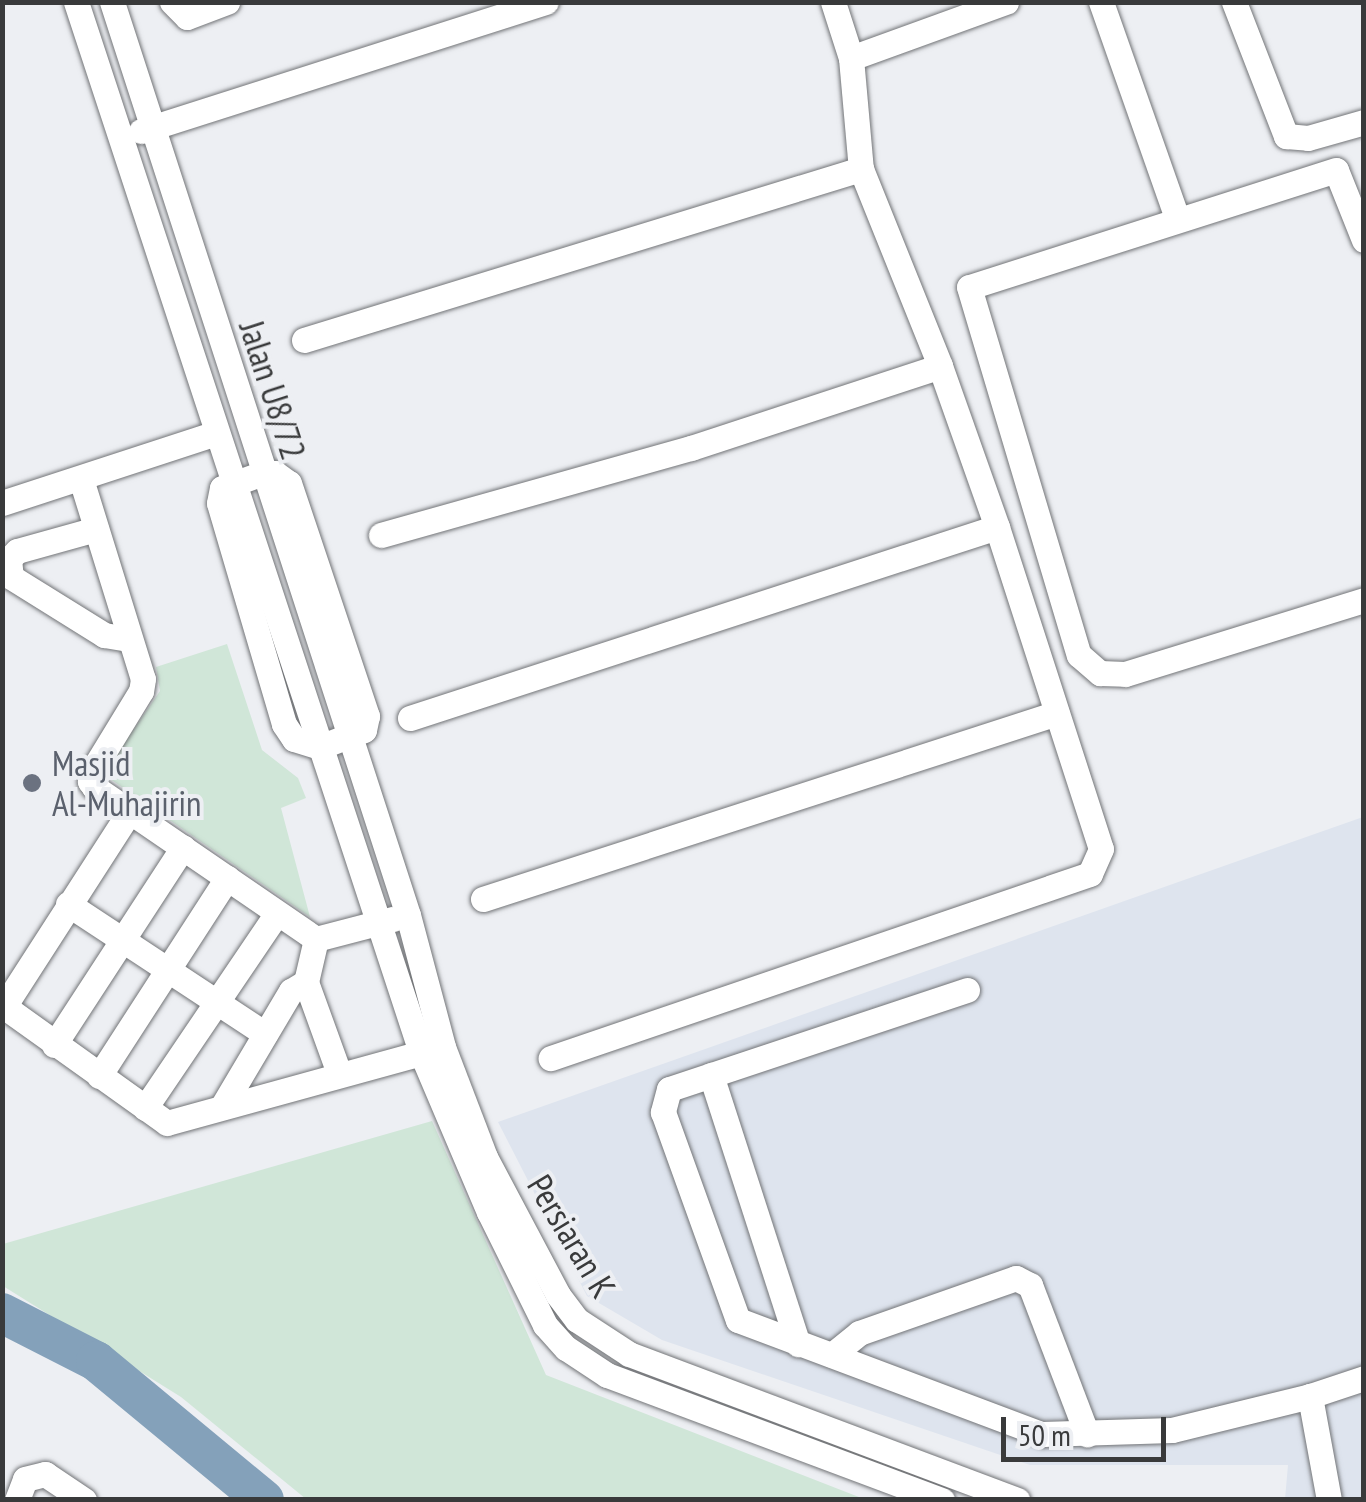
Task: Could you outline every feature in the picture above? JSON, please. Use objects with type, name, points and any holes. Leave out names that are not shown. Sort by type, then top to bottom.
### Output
[{"type":"street","name":"Jalan U8/72","points":[[76,2],[339,806]]},
{"type":"street","name":"Jalan U8/72","points":[[112,2],[370,798]]},
{"type":"street","points":[[172,2],[187,17],[227,2]]},
{"type":"street","points":[[121,137],[546,2]]},
{"type":"street","points":[[551,1058],[1090,874],[1100,849],[997,527],[940,366],[861,169],[851,58],[833,2]]},
{"type":"street","points":[[851,58],[1006,2]]},
{"type":"street","points":[[1101,2],[1177,218]]},
{"type":"street","points":[[1234,2],[1286,136],[1308,138],[1364,122]]},
{"type":"street","points":[[304,340],[861,169]]},
{"type":"street","points":[[1364,240],[1336,170],[969,287],[1078,655],[1100,674],[1125,674],[1364,600]]},
{"type":"street","points":[[381,535],[691,448],[940,366]]},
{"type":"street","points":[[2,503],[216,433]]},
{"type":"street","points":[[233,482],[263,473]]},
{"type":"street","points":[[81,479],[143,679],[141,691],[90,781],[316,939],[408,914]]},
{"type":"street","points":[[410,718],[997,527]]},
{"type":"street","points":[[96,528],[10,552],[12,577],[104,636],[130,640]]},
{"type":"street","points":[[483,899],[1057,714]]},
{"type":"street","points":[[320,747],[350,738]]},
{"type":"street","name":"Persiaran K","points":[[370,798],[408,914],[432,1050],[558,1295],[577,1320],[630,1354],[1016,1500]]},
{"type":"street","name":"Persiaran K","points":[[339,806],[378,923],[432,1050],[514,1264],[546,1325],[586,1364],[639,1389],[942,1500]]},
{"type":"street","points":[[130,810],[6,1005],[54,1045],[167,1124],[432,1050]]},
{"type":"street","points":[[54,1045],[183,847]]},
{"type":"street","points":[[99,1076],[227,878]]},
{"type":"street","points":[[68,904],[264,1034]]},
{"type":"street","points":[[144,1108],[277,912]]},
{"type":"street","points":[[316,939],[306,982],[339,1073]]},
{"type":"street","points":[[222,1107],[291,992],[306,982]]},
{"type":"street","points":[[967,990],[669,1089],[663,1112],[738,1320],[1042,1434],[1172,1430],[1310,1396],[1364,1378]]},
{"type":"street","points":[[711,1075],[798,1344]]},
{"type":"street","points":[[832,1355],[859,1334],[1016,1278],[1030,1285],[1087,1434]]},
{"type":"street","points":[[1310,1396],[1330,1500]]},
{"type":"street","points":[[17,1500],[25,1479],[44,1474],[84,1500]]},
{"type":"shaded area","points":[[1363,817],[1363,1499],[1285,1499],[1288,1465],[1030,1465],[662,1340],[587,1296],[498,1122]]},
{"type":"green space","points":[[227,644],[262,750],[298,778],[306,798],[281,808],[310,917],[103,774],[160,691],[156,667]]},
{"type":"green space","points":[[432,1121],[546,1375],[864,1499],[306,1499],[181,1397],[3,1286],[3,1244]]},
{"type":"waterway","points":[[2,1313],[96,1361],[264,1500]]},
{"type":"place","name":"Masjid Al-Muhajirin","points":[[32,783]]}]
